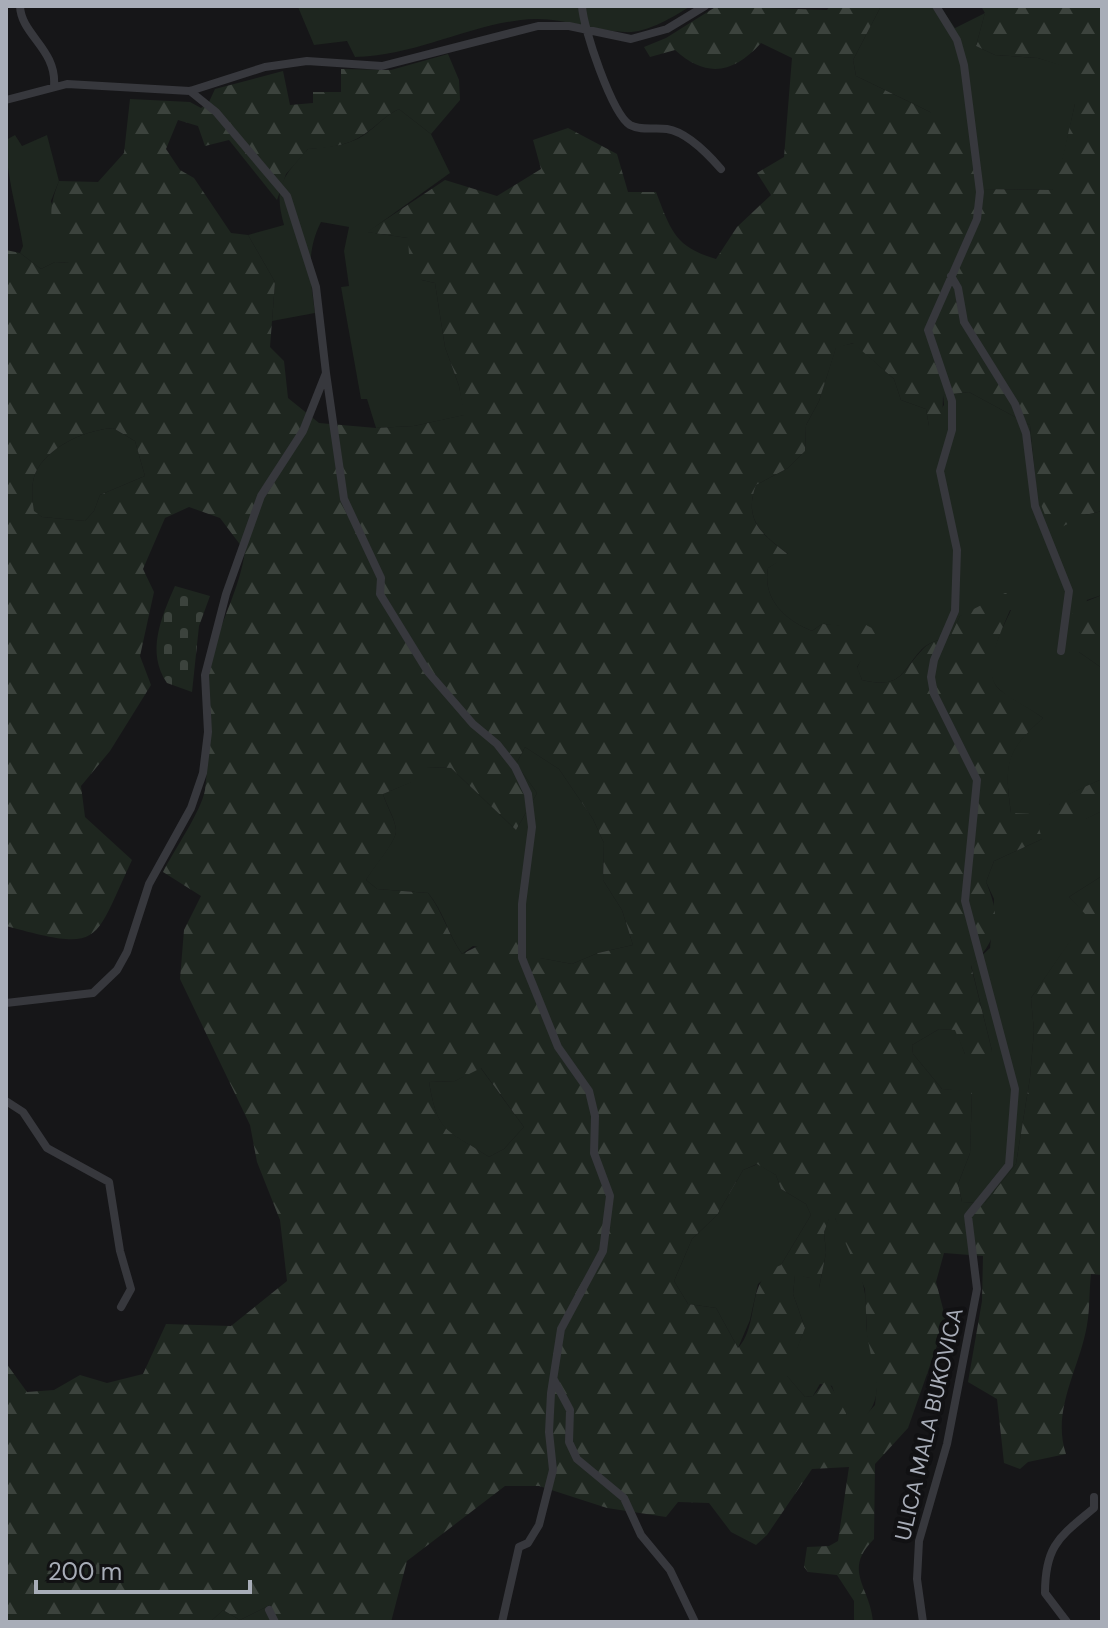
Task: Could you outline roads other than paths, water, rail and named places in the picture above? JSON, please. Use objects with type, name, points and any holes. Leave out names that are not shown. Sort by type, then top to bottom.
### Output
[{"type":"street","points":[[20,6],[23,18],[54,68],[54,86]]},
{"type":"street","points":[[582,6],[584,29],[621,117],[636,127],[664,129],[684,136],[721,169]]},
{"type":"street","points":[[6,100],[54,86],[89,84],[190,91],[288,63],[382,66],[511,30],[538,26],[584,29],[618,39],[648,36],[691,17],[705,6]]},
{"type":"street","name":"ULICA MALA BUKOVICA","points":[[923,1622],[917,1579],[919,1541],[947,1444],[977,1289],[968,1216],[970,1208],[1009,1165],[1015,1115],[1012,1071],[965,901],[977,780],[934,694],[931,677],[934,660],[951,623],[957,601],[955,526],[940,471],[952,430],[952,401],[928,330],[977,219],[980,192],[964,65],[957,40],[936,6]]},
{"type":"street","points":[[190,91],[216,112],[287,196],[316,287],[341,486],[381,578],[380,594],[428,672],[473,724],[497,744],[515,767],[528,794],[532,827],[522,904],[522,958],[558,1047],[589,1091],[595,1116],[594,1153],[610,1196],[603,1251],[561,1329],[552,1373],[549,1432],[553,1470],[539,1525],[528,1543],[519,1547],[502,1622]]},
{"type":"street","points":[[951,276],[958,288],[964,322],[1015,404],[1026,433],[1035,506],[1069,591],[1061,651]]},
{"type":"street","points":[[6,1003],[93,993],[110,977],[127,952],[149,884],[191,808],[203,773],[208,744],[205,675],[226,594],[261,496],[308,422],[326,373]]},
{"type":"street","points":[[6,1101],[23,1112],[47,1148],[109,1182],[120,1251],[131,1289],[121,1307]]},
{"type":"street","points":[[552,1373],[570,1410],[569,1442],[577,1459],[624,1498],[641,1535],[670,1570],[695,1622]]},
{"type":"street","points":[[1067,1622],[1045,1593],[1052,1552],[1066,1530],[1094,1508],[1094,1497]]},
{"type":"street","points":[[269,1610],[275,1622]]}]
